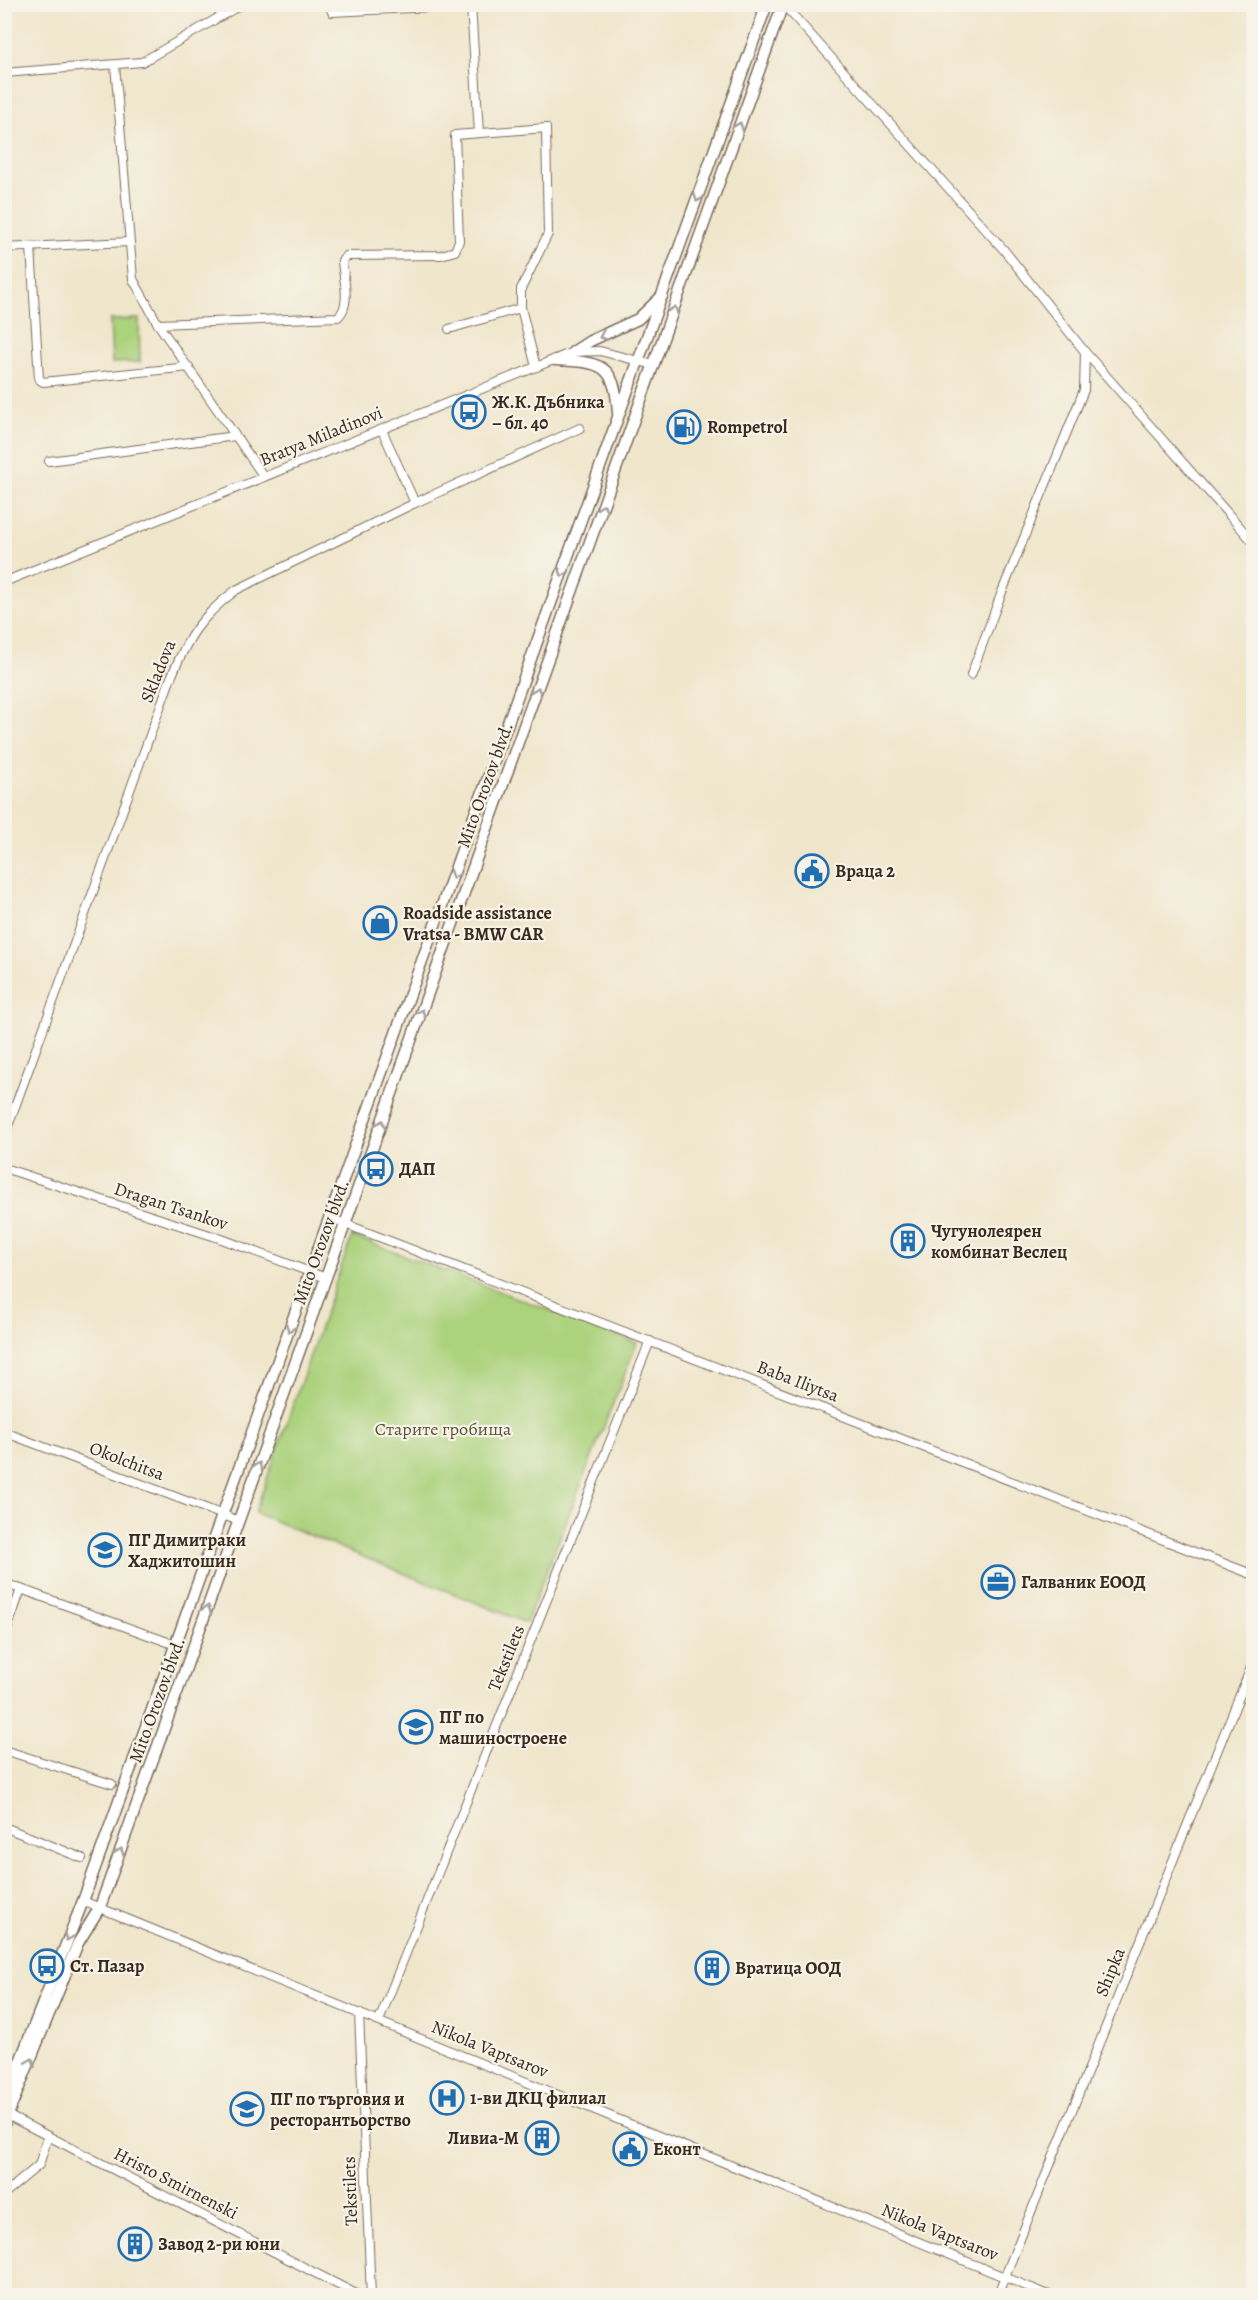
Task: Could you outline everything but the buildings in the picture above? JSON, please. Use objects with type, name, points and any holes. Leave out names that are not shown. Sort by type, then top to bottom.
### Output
[{"type":"main road","name":"Mito Orozov blvd.","points":[[4,2102],[83,1901],[767,4]]},
{"type":"main road","name":"Mito Orozov blvd.","points":[[7,2120],[78,1943],[100,1907],[783,4]]},
{"type":"main road","points":[[573,352],[590,341],[638,319],[664,294]]},
{"type":"main road","points":[[555,360],[586,362],[604,369],[614,383],[619,419]]},
{"type":"street","points":[[4,73],[142,62],[242,4]]},
{"type":"street","points":[[328,4],[332,12],[471,5],[478,86],[479,133]]},
{"type":"street","points":[[783,4],[1004,250],[1085,352],[1254,543]]},
{"type":"street","points":[[115,65],[133,279],[158,324],[264,477]]},
{"type":"street","points":[[158,324],[338,317],[346,304],[342,261],[346,256],[441,255],[455,251],[459,241],[455,135],[546,129],[548,234],[521,289],[521,308],[536,368]]},
{"type":"street","points":[[4,248],[129,242]]},
{"type":"street","points":[[31,247],[39,379],[43,382],[189,368]]},
{"type":"street","points":[[449,329],[521,308]]},
{"type":"street","name":"Bratya Miladinovi","points":[[4,582],[573,352],[600,351],[654,365]]},
{"type":"street","points":[[971,675],[1084,390],[1085,352]]},
{"type":"street","name":"Skladova","points":[[4,1137],[186,641],[217,605],[237,590],[415,503],[580,428]]},
{"type":"street","points":[[382,430],[415,503]]},
{"type":"street","points":[[49,461],[235,436]]},
{"type":"street","name":"Dragan Tsankov","points":[[4,1168],[219,1238],[326,1278]]},
{"type":"street","name":"Baba Iliytsa","points":[[330,1218],[1254,1575]]},
{"type":"street","name":"Tekstilets","points":[[379,2021],[650,1341]]},
{"type":"street","name":"Okolchitsa","points":[[4,1432],[238,1521]]},
{"type":"street","points":[[4,1583],[176,1645]]},
{"type":"street","points":[[4,1638],[21,1589]]},
{"type":"street","name":"Shipka","points":[[997,2295],[1254,1660]]},
{"type":"street","points":[[4,1749],[112,1784]]},
{"type":"street","points":[[4,1827],[82,1858]]},
{"type":"street","name":"Nikola Vaptsarov","points":[[83,1901],[1051,2295]]},
{"type":"street","name":"Tekstilets","points":[[359,2013],[371,2295]]},
{"type":"street","name":"Hristo Smirnenski","points":[[7,2120],[48,2136],[360,2295]]},
{"type":"street","points":[[4,2194],[39,2165],[48,2136]]},
{"type":"green space","points":[[139,319],[140,362],[112,363],[110,320]]},
{"type":"green space","name":"Старите гробища","points":[[352,1236],[637,1343],[526,1623],[255,1513]]},
{"type":"place","name":"Ж.К. Дъбника – бл. 40","points":[[469,412]]},
{"type":"place","name":"Rompetrol","points":[[684,427]]},
{"type":"place","name":"Враца 2","points":[[812,871]]},
{"type":"place","name":"Roadside assistance Vratsa - BMW CAR","points":[[380,923]]},
{"type":"place","name":"ДАП","points":[[376,1169]]},
{"type":"place","name":"Чугунолеярен комбинат Веслец","points":[[908,1241]]},
{"type":"place","name":"ПГ Димитраки Хаджитошин","points":[[105,1550]]},
{"type":"place","name":"Галваник ЕООД","points":[[998,1582]]},
{"type":"place","name":"ПГ по машиностроене","points":[[416,1727]]},
{"type":"place","name":"Ст. Пазар","points":[[47,1966]]},
{"type":"place","name":"Вратица ООД","points":[[712,1968]]},
{"type":"place","name":"1-ви ДКЦ филиал","points":[[447,2098]]},
{"type":"place","name":"ПГ по търговия и ресторантьорство","points":[[247,2109]]},
{"type":"place","name":"Ливиа-М","points":[[542,2138]]},
{"type":"place","name":"Еконт","points":[[630,2149]]},
{"type":"place","name":"Завод 2-ри юни","points":[[135,2244]]}]
